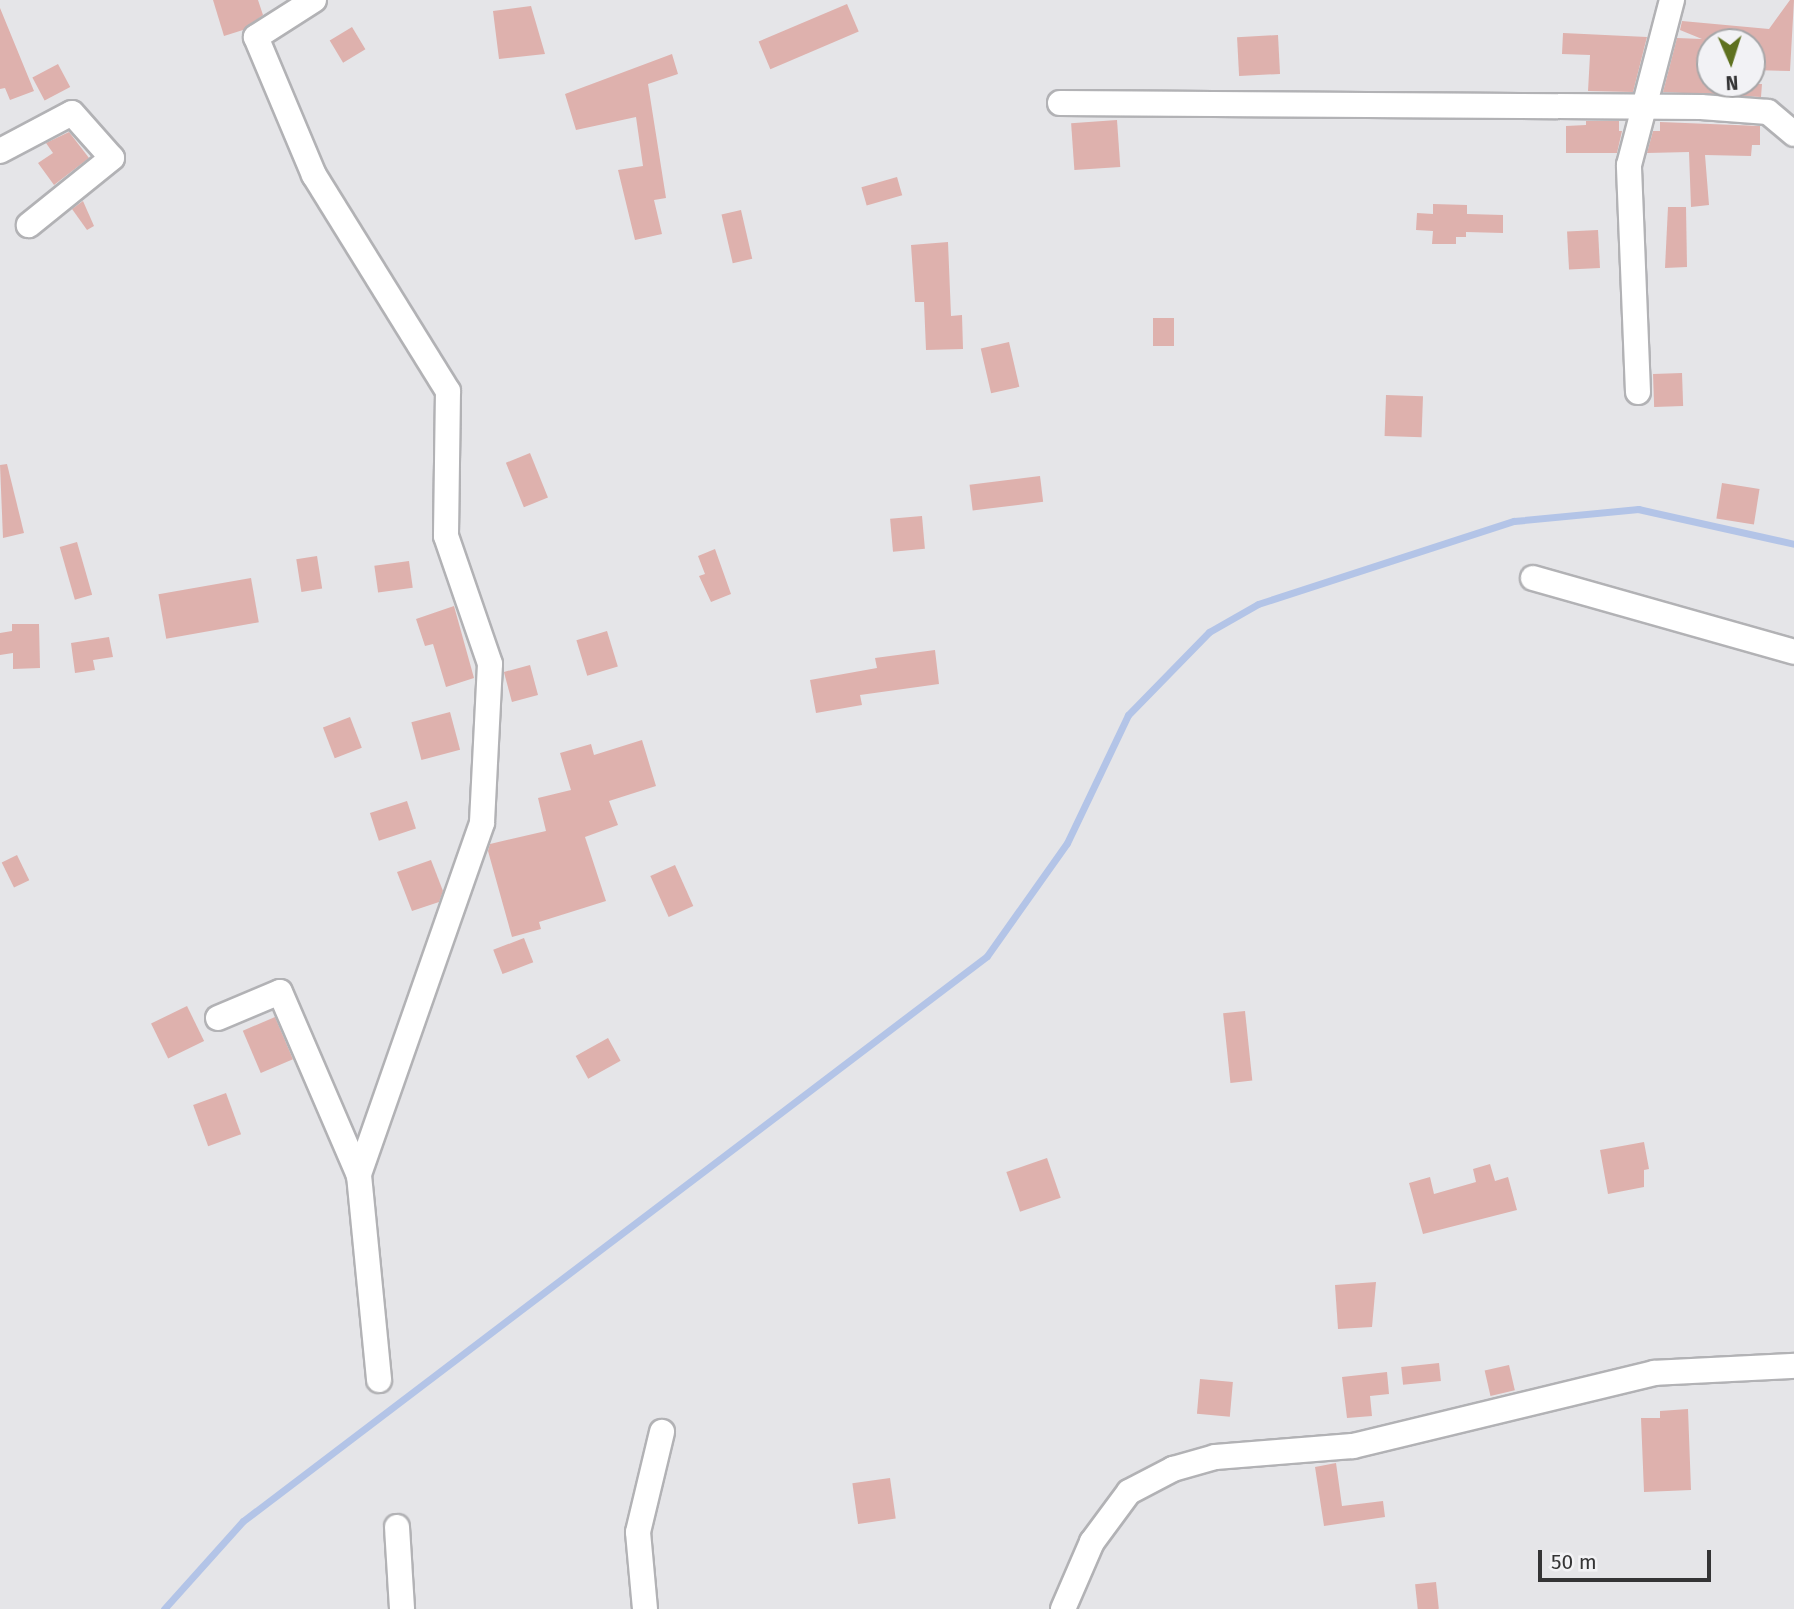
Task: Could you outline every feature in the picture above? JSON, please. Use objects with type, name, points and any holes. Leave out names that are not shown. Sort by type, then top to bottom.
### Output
[{"type":"street","points":[[314,0],[256,37],[314,175],[448,391],[446,536],[490,664],[482,823],[359,1175]]},
{"type":"street","points":[[1638,392],[1629,165],[1672,0]]},
{"type":"street","points":[[1060,103],[1646,106],[1794,112]]},
{"type":"street","points":[[1768,112],[1794,134]]},
{"type":"street","points":[[0,151],[72,113],[112,158],[29,225]]},
{"type":"street","points":[[1533,578],[1794,652]]},
{"type":"street","points":[[218,1018],[280,992],[359,1175],[379,1380]]},
{"type":"street","points":[[1063,1609],[1092,1542],[1129,1492],[1173,1469],[1216,1457],[1353,1446],[1654,1373],[1794,1366]]},
{"type":"street","points":[[645,1609],[638,1532],[662,1432]]},
{"type":"street","points":[[397,1527],[402,1609]]},
{"type":"building","points":[[213,0],[258,0],[263,15],[243,30],[224,36]]},
{"type":"building","points":[[1790,0],[1794,0],[1790,71],[1766,70],[1766,29],[1769,29]]},
{"type":"building","points":[[847,4],[859,32],[770,69],[759,42]]},
{"type":"building","points":[[531,6],[545,54],[499,59],[493,11]]},
{"type":"building","points":[[0,8],[34,91],[10,100],[5,88],[0,89]]},
{"type":"building","points":[[1682,21],[1758,28],[1696,28],[1696,37],[1680,30]]},
{"type":"building","points":[[352,27],[365,49],[343,63],[330,40]]},
{"type":"building","points":[[1563,33],[1647,37],[1633,92],[1588,91],[1590,55],[1562,54]]},
{"type":"building","points":[[1278,35],[1280,74],[1239,76],[1237,37]]},
{"type":"building","points":[[1677,38],[1696,39],[1696,94],[1663,92]]},
{"type":"building","points":[[672,54],[678,74],[648,84],[666,198],[654,200],[662,234],[635,240],[618,170],[643,166],[636,117],[576,130],[565,94]]},
{"type":"building","points":[[58,64],[70,87],[45,101],[32,78]]},
{"type":"building","points":[[1117,120],[1120,167],[1074,170],[1071,123]]},
{"type":"building","points":[[1586,121],[1619,121],[1619,131],[1622,131],[1617,153],[1566,153],[1566,126],[1586,125]]},
{"type":"building","points":[[1660,122],[1760,126],[1760,145],[1752,145],[1751,156],[1705,155],[1709,205],[1691,207],[1689,152],[1647,153],[1653,131],[1660,131]]},
{"type":"building","points":[[69,132],[89,158],[54,185],[38,163],[53,153],[46,143]]},
{"type":"building","points":[[897,177],[902,195],[867,205],[861,187]]},
{"type":"building","points":[[83,201],[94,226],[87,230],[72,209]]},
{"type":"building","points":[[1433,204],[1467,205],[1467,214],[1503,215],[1503,233],[1466,232],[1466,237],[1456,237],[1456,244],[1432,244],[1433,231],[1416,230],[1417,213],[1433,214]]},
{"type":"building","points":[[1668,207],[1686,207],[1687,267],[1665,268]]},
{"type":"building","points":[[741,210],[752,259],[733,263],[722,214]]},
{"type":"building","points":[[1598,230],[1600,268],[1569,270],[1567,232]]},
{"type":"building","points":[[948,242],[951,316],[962,315],[963,349],[926,350],[924,302],[915,302],[911,245]]},
{"type":"building","points":[[1153,318],[1174,318],[1174,346],[1153,346]]},
{"type":"building","points":[[1009,342],[1019,387],[991,393],[981,349]]},
{"type":"building","points":[[1682,373],[1683,406],[1654,407],[1653,374]]},
{"type":"building","points":[[1386,395],[1423,396],[1422,437],[1385,436]]},
{"type":"building","points":[[530,453],[548,498],[524,507],[506,463]]},
{"type":"building","points":[[7,464],[24,533],[3,538],[0,465]]},
{"type":"building","points":[[1040,476],[1043,502],[973,510],[970,485]]},
{"type":"building","points":[[1722,483],[1760,489],[1754,525],[1716,519]]},
{"type":"building","points":[[922,516],[925,549],[893,552],[890,519]]},
{"type":"building","points":[[77,542],[92,595],[75,600],[60,547]]},
{"type":"building","points":[[715,549],[731,594],[711,602],[699,576],[705,574],[698,556]]},
{"type":"building","points":[[317,556],[322,589],[301,592],[296,559]]},
{"type":"building","points":[[409,561],[413,588],[378,593],[374,566]]},
{"type":"building","points":[[251,578],[259,622],[166,639],[158,594]]},
{"type":"building","points":[[454,606],[474,678],[446,687],[433,644],[425,646],[416,619]]},
{"type":"building","points":[[12,624],[39,624],[40,668],[13,669],[13,653],[0,655],[0,633],[12,631]]},
{"type":"building","points":[[607,631],[618,666],[587,676],[576,640]]},
{"type":"building","points":[[109,637],[113,657],[93,660],[95,670],[75,673],[71,643]]},
{"type":"building","points":[[935,650],[939,684],[860,695],[862,705],[816,713],[810,680],[877,668],[875,658]]},
{"type":"building","points":[[530,665],[538,695],[512,702],[504,672]]},
{"type":"building","points":[[450,712],[460,750],[421,760],[411,722]]},
{"type":"building","points":[[350,717],[362,748],[335,758],[323,727]]},
{"type":"building","points":[[642,740],[656,786],[609,801],[618,825],[585,837],[606,901],[539,922],[541,929],[512,937],[488,851],[490,844],[546,831],[538,798],[571,790],[560,753],[591,744],[594,755]]},
{"type":"building","points":[[407,801],[416,829],[379,841],[370,813]]},
{"type":"building","points":[[17,855],[29,880],[14,888],[2,862]]},
{"type":"building","points":[[431,860],[443,891],[439,902],[412,911],[397,872]]},
{"type":"building","points":[[675,865],[693,906],[669,917],[650,876]]},
{"type":"building","points":[[524,938],[533,962],[503,974],[493,950]]},
{"type":"building","points":[[187,1006],[204,1041],[168,1059],[151,1024]]},
{"type":"building","points":[[1245,1011],[1252,1081],[1230,1083],[1223,1013]]},
{"type":"building","points":[[275,1017],[293,1059],[261,1073],[243,1031]]},
{"type":"building","points":[[608,1038],[621,1061],[588,1079],[576,1056]]},
{"type":"building","points":[[226,1093],[241,1134],[208,1146],[193,1105]]},
{"type":"building","points":[[1644,1142],[1649,1169],[1644,1170],[1644,1187],[1608,1194],[1600,1150]]},
{"type":"building","points":[[1047,1158],[1061,1198],[1020,1212],[1006,1172]]},
{"type":"building","points":[[1490,1164],[1495,1181],[1508,1177],[1517,1210],[1423,1234],[1409,1183],[1430,1177],[1434,1194],[1476,1182],[1473,1169]]},
{"type":"building","points":[[1376,1282],[1372,1327],[1338,1329],[1335,1285]]},
{"type":"building","points":[[1439,1363],[1441,1381],[1403,1385],[1401,1367]]},
{"type":"building","points":[[1509,1365],[1515,1390],[1490,1396],[1485,1371]]},
{"type":"building","points":[[1387,1372],[1389,1394],[1370,1396],[1372,1416],[1347,1418],[1342,1377]]},
{"type":"building","points":[[1200,1379],[1233,1382],[1230,1417],[1197,1414]]},
{"type":"building","points":[[1688,1409],[1691,1490],[1644,1492],[1641,1418],[1660,1418],[1660,1411]]},
{"type":"building","points":[[1336,1463],[1342,1506],[1383,1501],[1385,1517],[1324,1526],[1315,1467]]},
{"type":"building","points":[[890,1478],[896,1519],[858,1524],[852,1483]]},
{"type":"building","points":[[1436,1582],[1439,1609],[1418,1609],[1415,1584]]},
{"type":"waterway","points":[[164,1609],[243,1521],[987,956],[1067,843],[1128,715],[1209,632],[1258,604],[1514,521],[1638,509],[1794,544]]}]
